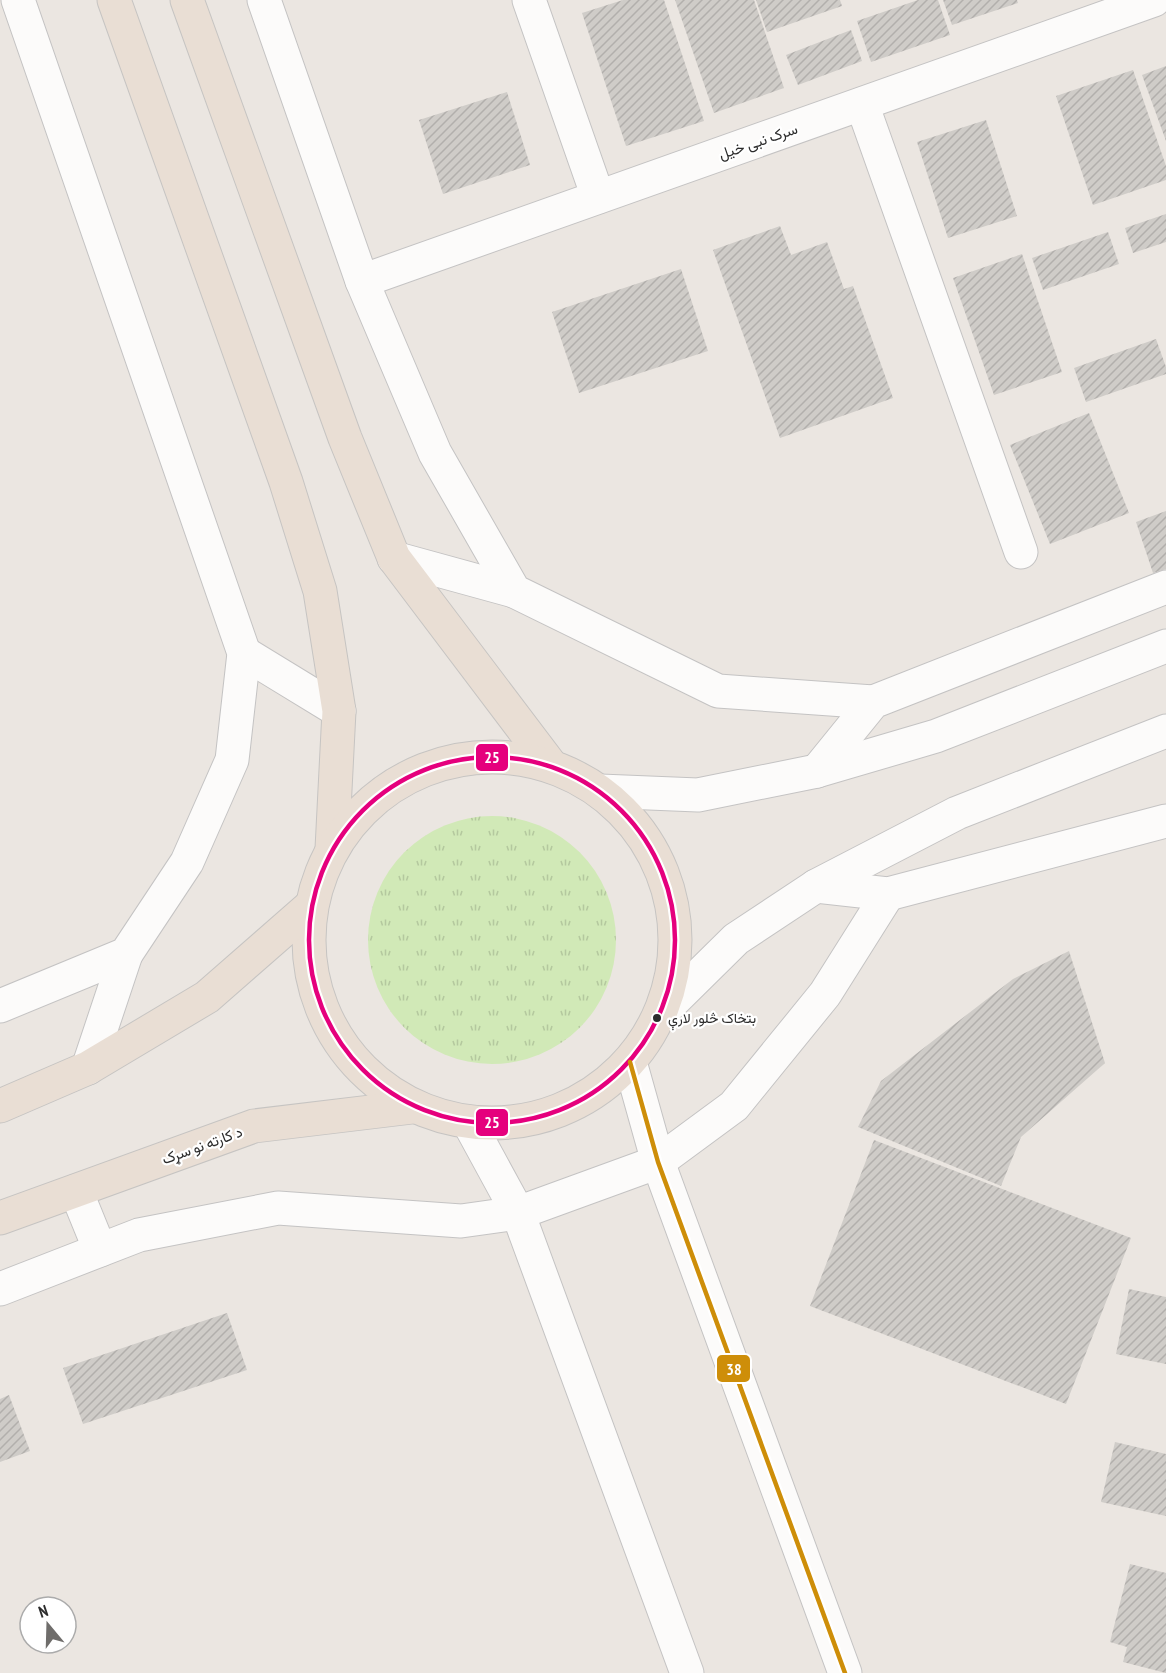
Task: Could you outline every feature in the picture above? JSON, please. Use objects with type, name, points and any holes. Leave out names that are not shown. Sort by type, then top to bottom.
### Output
[{"type":"highway","points":[[114,0],[286,482],[320,591],[339,711],[332,849],[311,906],[309,966],[327,1024],[363,1072],[412,1107],[470,1123],[529,1120],[584,1100],[630,1062],[662,1012],[676,951],[670,890],[643,834],[600,791],[549,763],[486,757],[425,769],[372,802],[332,849]]},
{"type":"highway","points":[[187,0],[345,438],[394,558],[549,763]]},
{"type":"highway","points":[[0,1106],[88,1068],[207,997],[311,906]]},
{"type":"highway","name":"د کارته نو سړک","points":[[0,1218],[254,1126],[412,1107]]},
{"type":"street","points":[[18,0],[244,653],[232,760],[187,862],[126,954],[88,1068]]},
{"type":"street","points":[[264,0],[362,281],[435,453],[514,591]]},
{"type":"street","points":[[529,0],[598,197]]},
{"type":"street","name":"سرک نبی خیل","points":[[362,281],[1154,0]]},
{"type":"street","points":[[862,104],[1021,552]]},
{"type":"street","points":[[394,558],[514,591],[718,690],[873,702],[1166,586]]},
{"type":"street","points":[[600,791],[698,795],[817,771],[936,736],[1166,646]]},
{"type":"street","points":[[244,653],[339,711]]},
{"type":"street","points":[[817,771],[873,702]]},
{"type":"street","points":[[662,1012],[736,939],[816,886],[957,813],[1166,731]]},
{"type":"street","points":[[816,886],[888,894],[1166,822]]},
{"type":"street","points":[[0,1289],[140,1235],[279,1208],[461,1221],[518,1213],[657,1162],[734,1106],[825,994],[888,894]]},
{"type":"street","points":[[0,1006],[126,954]]},
{"type":"street","points":[[630,1062],[657,1162],[845,1673]]},
{"type":"street","points":[[470,1123],[518,1213],[687,1673]]},
{"type":"street","points":[[76,1191],[100,1250]]},
{"type":"green space","points":[[492,816],[516,819],[539,826],[561,837],[579,853],[595,871],[606,893],[613,916],[616,940],[613,964],[606,987],[595,1009],[579,1027],[561,1043],[539,1054],[516,1061],[492,1064],[468,1061],[445,1054],[423,1043],[405,1027],[389,1009],[378,987],[371,964],[368,940],[371,916],[378,893],[389,871],[405,853],[423,837],[445,826],[468,819]]},
{"type":"building","points":[[623,0],[664,0],[704,121],[626,146],[582,13]]},
{"type":"building","points":[[675,0],[754,0],[784,88],[714,113]]},
{"type":"building","points":[[756,0],[840,0],[842,6],[767,32]]},
{"type":"building","points":[[918,0],[938,0],[950,35],[871,62],[857,21]]},
{"type":"building","points":[[943,0],[1017,0],[1018,3],[952,25]]},
{"type":"building","points":[[851,30],[862,61],[798,85],[786,55]]},
{"type":"building","points":[[1166,66],[1166,141],[1142,75]]},
{"type":"building","points":[[1133,70],[1166,166],[1166,180],[1093,205],[1056,96]]},
{"type":"building","points":[[507,92],[530,165],[443,194],[419,120]]},
{"type":"building","points":[[986,120],[1017,216],[948,238],[917,142]]},
{"type":"building","points":[[1166,214],[1166,242],[1133,253],[1125,228]]},
{"type":"building","points":[[780,226],[791,255],[827,242],[844,289],[853,286],[893,398],[780,438],[713,250]]},
{"type":"building","points":[[1108,232],[1119,264],[1043,290],[1032,258]]},
{"type":"building","points":[[1022,254],[1062,372],[994,395],[953,278]]},
{"type":"building","points":[[681,269],[708,351],[579,393],[552,312]]},
{"type":"building","points":[[1156,339],[1166,367],[1166,374],[1086,402],[1074,368]]},
{"type":"building","points":[[1089,413],[1129,513],[1050,544],[1010,445]]},
{"type":"building","points":[[1166,511],[1166,569],[1153,573],[1136,522]]},
{"type":"building","points":[[1069,951],[1105,1063],[1021,1137],[1001,1186],[858,1127],[881,1081],[1013,979]]},
{"type":"building","points":[[874,1140],[1131,1238],[1066,1404],[810,1306]]},
{"type":"building","points":[[1129,1289],[1166,1297],[1166,1364],[1116,1354]]},
{"type":"building","points":[[227,1313],[247,1370],[83,1424],[63,1368]]},
{"type":"building","points":[[9,1395],[30,1451],[0,1462],[0,1399]]},
{"type":"building","points":[[1115,1442],[1166,1454],[1166,1516],[1101,1502]]},
{"type":"building","points":[[1130,1564],[1166,1573],[1166,1673],[1123,1662],[1127,1647],[1110,1642]]},
{"type":"transit line","name":"25","points":[[492,757],[528,761],[562,771],[593,788],[621,811],[644,839],[661,870],[671,904],[675,940],[671,976],[661,1010],[644,1041],[621,1069],[593,1092],[562,1109],[528,1119],[492,1123],[456,1119],[422,1109],[391,1092],[363,1069],[340,1041],[323,1010],[313,976],[309,940],[313,904],[323,870],[340,839],[363,811],[391,788],[422,771],[456,761],[492,757]]},
{"type":"transit line","name":"38","points":[[630,1062],[658,1162],[845,1673]]},
{"type":"place","name":"بتخاک څلور لارې","points":[[657,1018]]}]
